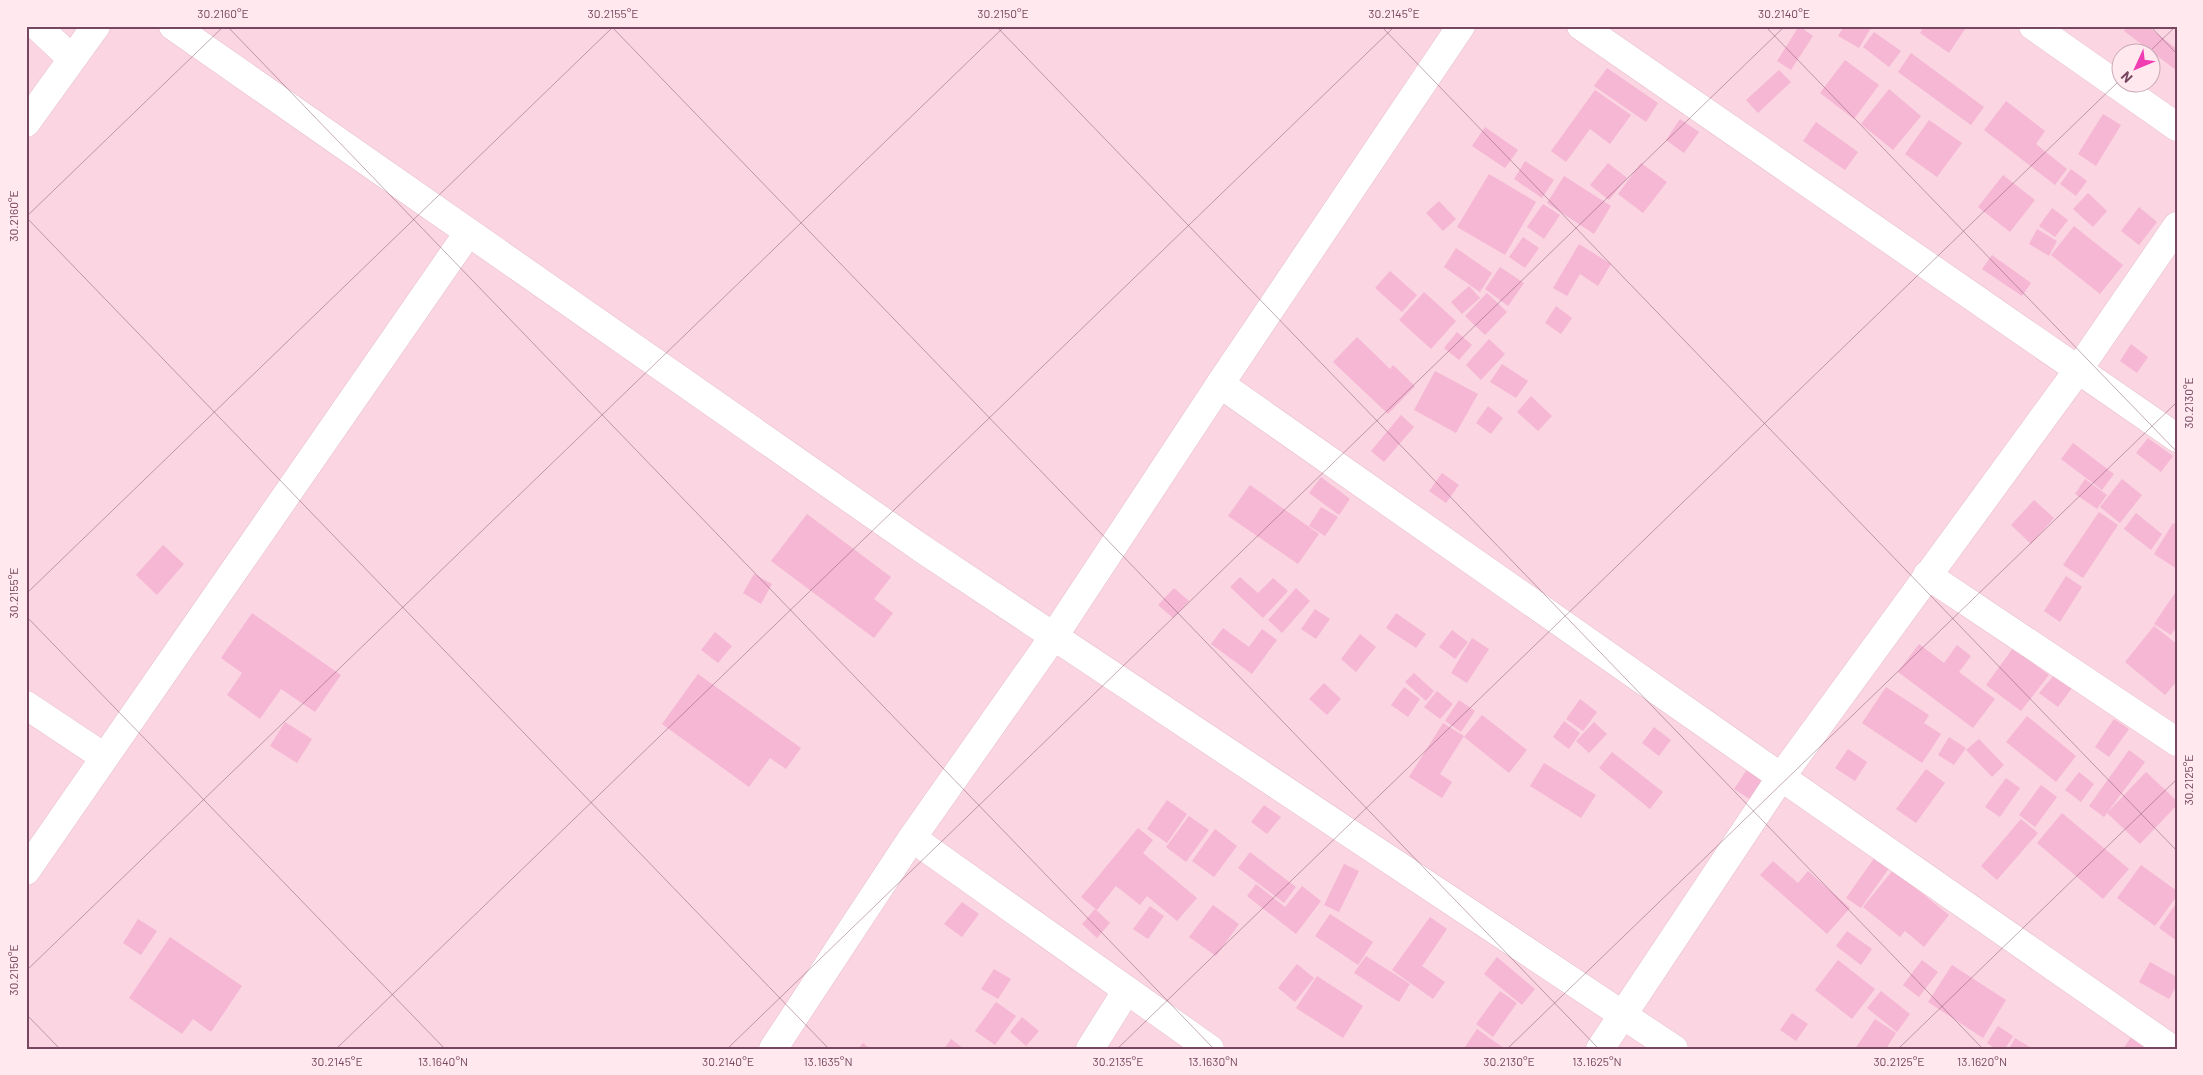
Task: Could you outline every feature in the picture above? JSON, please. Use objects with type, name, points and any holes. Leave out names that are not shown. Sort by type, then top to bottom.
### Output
[{"type":"street","points":[[37,26],[72,59]]},
{"type":"street","points":[[26,123],[96,26]]},
{"type":"street","points":[[172,26],[921,548],[1674,1049]]},
{"type":"street","points":[[773,1049],[912,838],[1054,636],[1220,384],[1461,26]]},
{"type":"street","points":[[1581,26],[2177,438]]},
{"type":"street","points":[[2033,26],[2177,127]]},
{"type":"street","points":[[1600,1049],[1780,777],[2078,370],[2177,226]]},
{"type":"street","points":[[26,871],[468,233]]},
{"type":"street","points":[[1220,384],[2172,1049]]},
{"type":"street","points":[[1927,575],[2177,742]]},
{"type":"street","points":[[26,705],[104,757]]},
{"type":"street","points":[[912,838],[1210,1049]]},
{"type":"street","points":[[1090,1049],[1128,990]]},
{"type":"shaded area","points":[[26,26],[2177,26],[2177,1049],[26,1049]]},
{"type":"building","points":[[1799,26],[1813,36],[1791,70],[1777,61]]},
{"type":"building","points":[[1844,26],[1872,26],[1859,48],[1838,36]]},
{"type":"building","points":[[1924,26],[1967,26],[1949,53],[1920,33]]},
{"type":"building","points":[[2128,26],[2147,26],[2177,49],[2176,70],[2160,58],[2160,42],[2139,42],[2124,31]]},
{"type":"building","points":[[1874,32],[1901,51],[1889,67],[1863,47]]},
{"type":"building","points":[[1911,53],[1984,107],[1971,125],[1898,72]]},
{"type":"building","points":[[1845,60],[1879,85],[1854,119],[1820,93]]},
{"type":"building","points":[[1607,68],[1658,103],[1646,122],[1594,86]]},
{"type":"building","points":[[1779,70],[1791,82],[1758,113],[1746,100]]},
{"type":"building","points":[[1889,89],[1921,116],[1893,150],[1861,124]]},
{"type":"building","points":[[1595,90],[1631,115],[1610,144],[1590,129],[1566,162],[1551,151]]},
{"type":"building","points":[[2006,101],[2045,131],[2036,144],[2067,169],[2055,185],[1984,130]]},
{"type":"building","points":[[2103,114],[2121,125],[2096,166],[2078,154]]},
{"type":"building","points":[[1680,119],[1699,132],[1684,153],[1666,140]]},
{"type":"building","points":[[1929,120],[1962,143],[1937,177],[1905,154]]},
{"type":"building","points":[[1816,122],[1858,152],[1845,170],[1803,141]]},
{"type":"building","points":[[1485,127],[1518,150],[1505,168],[1472,146]]},
{"type":"building","points":[[1525,161],[1554,180],[1542,198],[1514,179]]},
{"type":"building","points":[[1608,163],[1627,178],[1609,200],[1590,185]]},
{"type":"building","points":[[1641,163],[1667,182],[1643,213],[1618,194]]},
{"type":"building","points":[[2071,169],[2087,181],[2076,196],[2060,184]]},
{"type":"building","points":[[1489,174],[1536,202],[1505,255],[1457,227]]},
{"type":"building","points":[[2003,175],[2035,200],[2010,232],[1978,207]]},
{"type":"building","points":[[1564,176],[1611,206],[1594,234],[1547,203]]},
{"type":"building","points":[[2088,193],[2107,211],[2093,227],[2073,209]]},
{"type":"building","points":[[1439,201],[1456,219],[1443,231],[1426,213]]},
{"type":"building","points":[[1543,204],[1560,215],[1544,239],[1527,227]]},
{"type":"building","points":[[2139,207],[2157,222],[2139,245],[2121,231]]},
{"type":"building","points":[[2052,208],[2068,220],[2055,237],[2039,226]]},
{"type":"building","points":[[2074,226],[2123,265],[2100,294],[2051,255]]},
{"type":"building","points":[[2037,229],[2057,241],[2049,256],[2029,244]]},
{"type":"building","points":[[1523,237],[1539,248],[1525,268],[1509,257]]},
{"type":"building","points":[[1579,244],[1611,264],[1598,286],[1580,274],[1567,296],[1553,288]]},
{"type":"building","points":[[1456,248],[1492,273],[1480,292],[1444,267]]},
{"type":"building","points":[[1992,255],[2031,283],[2022,296],[1982,269]]},
{"type":"building","points":[[1500,267],[1524,283],[1508,306],[1485,289]]},
{"type":"building","points":[[1390,271],[1417,295],[1402,312],[1375,288]]},
{"type":"building","points":[[1469,286],[1480,298],[1462,314],[1451,302]]},
{"type":"building","points":[[1424,292],[1456,321],[1431,349],[1399,320]]},
{"type":"building","points":[[1487,293],[1507,312],[1485,335],[1465,316]]},
{"type":"building","points":[[1556,306],[1572,318],[1561,334],[1545,323]]},
{"type":"building","points":[[1457,332],[1472,345],[1459,360],[1444,348]]},
{"type":"building","points":[[1357,337],[1390,369],[1393,365],[1415,386],[1388,414],[1333,362]]},
{"type":"building","points":[[1489,339],[1505,354],[1481,380],[1466,365]]},
{"type":"building","points":[[2131,344],[2148,357],[2137,373],[2120,361]]},
{"type":"building","points":[[1502,364],[1528,381],[1516,398],[1490,382]]},
{"type":"building","points":[[1435,371],[1478,394],[1456,433],[1414,410]]},
{"type":"building","points":[[1531,396],[1552,416],[1538,431],[1517,412]]},
{"type":"building","points":[[1488,406],[1503,418],[1491,434],[1476,423]]},
{"type":"building","points":[[1401,415],[1414,427],[1384,462],[1371,451]]},
{"type":"building","points":[[2148,438],[2173,456],[2161,472],[2136,453]]},
{"type":"building","points":[[2073,443],[2114,474],[2102,490],[2061,459]]},
{"type":"building","points":[[1442,473],[1459,485],[1446,503],[1429,491]]},
{"type":"building","points":[[1321,477],[1350,499],[1339,515],[1309,493]]},
{"type":"building","points":[[2085,479],[2107,495],[2097,509],[2075,494]]},
{"type":"building","points":[[2122,479],[2142,495],[2120,523],[2100,507]]},
{"type":"building","points":[[1250,485],[1319,534],[1298,564],[1228,516]]},
{"type":"building","points":[[2034,500],[2054,518],[2031,544],[2011,525]]},
{"type":"building","points":[[1321,507],[1338,517],[1325,536],[1309,526]]},
{"type":"building","points":[[2099,512],[2118,525],[2083,578],[2063,565]]},
{"type":"building","points":[[2136,513],[2162,534],[2151,550],[2124,529]]},
{"type":"building","points":[[807,514],[891,577],[874,599],[893,613],[874,638],[771,561]]},
{"type":"building","points":[[2173,523],[2177,525],[2177,569],[2154,554]]},
{"type":"building","points":[[163,545],[184,564],[157,595],[136,575]]},
{"type":"building","points":[[754,574],[772,584],[761,604],[743,593]]},
{"type":"building","points":[[2066,576],[2082,587],[2060,622],[2044,611]]},
{"type":"building","points":[[1240,577],[1258,593],[1273,578],[1288,591],[1263,618],[1230,587]]},
{"type":"building","points":[[1174,588],[1189,601],[1173,618],[1158,605]]},
{"type":"building","points":[[1296,588],[1310,601],[1282,633],[1268,620]]},
{"type":"building","points":[[2177,590],[2177,626],[2171,635],[2154,624]]},
{"type":"building","points":[[1315,609],[1330,619],[1316,639],[1301,629]]},
{"type":"building","points":[[252,613],[341,675],[315,712],[281,689],[260,719],[227,695],[242,673],[221,658]]},
{"type":"building","points":[[1396,613],[1426,634],[1416,648],[1386,628]]},
{"type":"building","points":[[2154,626],[2177,644],[2177,681],[2165,695],[2125,662]]},
{"type":"building","points":[[1223,628],[1249,647],[1262,629],[1277,640],[1252,674],[1211,644]]},
{"type":"building","points":[[1452,630],[1468,642],[1455,659],[1439,647]]},
{"type":"building","points":[[715,632],[732,646],[718,663],[701,650]]},
{"type":"building","points":[[1360,634],[1376,647],[1356,672],[1341,659]]},
{"type":"building","points":[[1472,638],[1489,649],[1467,683],[1451,673]]},
{"type":"building","points":[[1919,644],[1944,663],[1957,645],[1971,656],[1959,672],[1995,699],[1973,728],[1898,672]]},
{"type":"building","points":[[2013,648],[2049,675],[2021,711],[1986,685]]},
{"type":"building","points":[[1414,673],[1434,691],[1426,701],[1405,682]]},
{"type":"building","points":[[698,674],[801,748],[786,769],[770,758],[749,787],[662,724]]},
{"type":"building","points":[[2055,674],[2072,688],[2058,707],[2039,693]]},
{"type":"building","points":[[1324,683],[1341,699],[1327,715],[1309,699]]},
{"type":"building","points":[[1404,687],[1420,699],[1408,717],[1391,705]]},
{"type":"building","points":[[1886,687],[1929,715],[1924,723],[1941,734],[1922,763],[1862,723]]},
{"type":"building","points":[[1437,691],[1453,704],[1440,719],[1424,707]]},
{"type":"building","points":[[1580,699],[1597,712],[1583,731],[1566,719]]},
{"type":"building","points":[[1459,700],[1475,711],[1461,732],[1445,721]]},
{"type":"building","points":[[1482,715],[1527,750],[1509,773],[1464,737]]},
{"type":"building","points":[[2027,716],[2076,756],[2056,782],[2006,742]]},
{"type":"building","points":[[2114,719],[2129,729],[2109,757],[2095,747]]},
{"type":"building","points":[[1564,721],[1580,733],[1569,749],[1553,737]]},
{"type":"building","points":[[285,722],[312,739],[297,763],[270,746]]},
{"type":"building","points":[[1594,722],[1607,734],[1589,753],[1576,741]]},
{"type":"building","points":[[1443,723],[1464,736],[1440,774],[1452,782],[1442,798],[1409,777]]},
{"type":"building","points":[[1654,727],[1671,740],[1659,756],[1642,743]]},
{"type":"building","points":[[1949,737],[1966,748],[1954,765],[1938,755]]},
{"type":"building","points":[[1979,739],[2004,765],[1992,777],[1966,750]]},
{"type":"building","points":[[1848,749],[1867,762],[1855,781],[1835,768]]},
{"type":"building","points":[[2129,750],[2145,762],[2104,817],[2089,806]]},
{"type":"building","points":[[1612,752],[1663,792],[1650,809],[1599,768]]},
{"type":"building","points":[[1544,763],[1596,795],[1581,818],[1530,786]]},
{"type":"building","points":[[1748,768],[1765,779],[1751,800],[1734,789]]},
{"type":"building","points":[[1926,769],[1945,783],[1916,823],[1896,809]]},
{"type":"building","points":[[2079,772],[2094,784],[2081,802],[2065,790]]},
{"type":"building","points":[[2146,772],[2177,801],[2177,805],[2140,844],[2107,813]]},
{"type":"building","points":[[2006,778],[2020,788],[2000,817],[1985,807]]},
{"type":"building","points":[[2041,785],[2057,797],[2035,827],[2019,815]]},
{"type":"building","points":[[1167,800],[1187,814],[1167,843],[1147,829]]},
{"type":"building","points":[[1264,805],[1281,817],[1267,834],[1251,822]]},
{"type":"building","points":[[2062,813],[2129,869],[2103,899],[2037,843]]},
{"type":"building","points":[[1189,816],[1209,830],[1186,862],[1166,847]]},
{"type":"building","points":[[2021,819],[2038,833],[1997,880],[1981,866]]},
{"type":"building","points":[[1138,828],[1153,840],[1143,853],[1197,898],[1177,921],[1147,896],[1140,905],[1116,886],[1097,910],[1081,897]]},
{"type":"building","points":[[1215,829],[1237,846],[1214,877],[1192,861]]},
{"type":"building","points":[[1250,852],[1296,887],[1284,903],[1238,868]]},
{"type":"building","points":[[1875,857],[1889,868],[1861,908],[1846,898]]},
{"type":"building","points":[[1773,861],[1798,883],[1808,871],[1850,908],[1827,934],[1760,875]]},
{"type":"building","points":[[1344,864],[1359,871],[1339,912],[1324,905]]},
{"type":"building","points":[[2141,865],[2177,891],[2177,896],[2155,926],[2117,898]]},
{"type":"building","points":[[1893,870],[1949,915],[1924,947],[1905,931],[1900,937],[1863,907]]},
{"type":"building","points":[[1256,884],[1285,907],[1302,886],[1321,901],[1296,934],[1247,896]]},
{"type":"building","points":[[962,902],[979,914],[962,937],[944,924]]},
{"type":"building","points":[[2177,902],[2177,941],[2159,928]]},
{"type":"building","points":[[1213,905],[1239,924],[1216,956],[1189,937]]},
{"type":"building","points":[[1150,906],[1164,916],[1148,939],[1133,929]]},
{"type":"building","points":[[1095,909],[1110,923],[1097,938],[1082,924]]},
{"type":"building","points":[[1330,914],[1373,942],[1358,965],[1315,936]]},
{"type":"building","points":[[1430,917],[1447,929],[1422,966],[1445,982],[1433,999],[1392,970]]},
{"type":"building","points":[[138,919],[157,931],[141,955],[123,943]]},
{"type":"building","points":[[1847,931],[1872,949],[1861,965],[1836,946]]},
{"type":"building","points":[[170,937],[242,986],[211,1032],[193,1019],[182,1034],[129,998]]},
{"type":"building","points":[[1366,956],[1410,984],[1399,1002],[1354,973]]},
{"type":"building","points":[[1497,957],[1535,989],[1522,1005],[1484,974]]},
{"type":"building","points":[[1838,960],[1875,989],[1852,1019],[1815,990]]},
{"type":"building","points":[[1922,960],[1938,972],[1919,997],[1903,985]]},
{"type":"building","points":[[2150,962],[2177,977],[2177,985],[2169,999],[2139,982]]},
{"type":"building","points":[[1297,964],[1314,978],[1295,1002],[1278,988]]},
{"type":"building","points":[[1952,965],[2006,1000],[1983,1038],[1928,1002]]},
{"type":"building","points":[[994,969],[1011,979],[998,999],[981,989]]},
{"type":"building","points":[[1317,976],[1363,1006],[1343,1038],[1296,1008]]},
{"type":"building","points":[[1500,991],[1517,1003],[1493,1037],[1476,1024]]},
{"type":"building","points":[[1881,991],[1910,1014],[1897,1032],[1867,1008]]},
{"type":"building","points":[[996,1002],[1016,1016],[995,1045],[975,1031]]},
{"type":"building","points":[[1792,1013],[1808,1024],[1796,1041],[1780,1030]]},
{"type":"building","points":[[1022,1017],[1039,1031],[1026,1046],[1010,1032]]},
{"type":"building","points":[[1875,1019],[1896,1033],[1886,1049],[1855,1049]]},
{"type":"building","points":[[1998,1026],[2013,1036],[2005,1049],[1996,1049],[1987,1043]]},
{"type":"building","points":[[1477,1029],[1505,1049],[1465,1047]]},
{"type":"building","points":[[2134,1033],[2155,1049],[2123,1049]]},
{"type":"building","points":[[2015,1038],[2033,1049],[2009,1049]]},
{"type":"building","points":[[951,1039],[964,1049],[944,1049]]},
{"type":"building","points":[[863,1043],[870,1049],[858,1049]]}]
